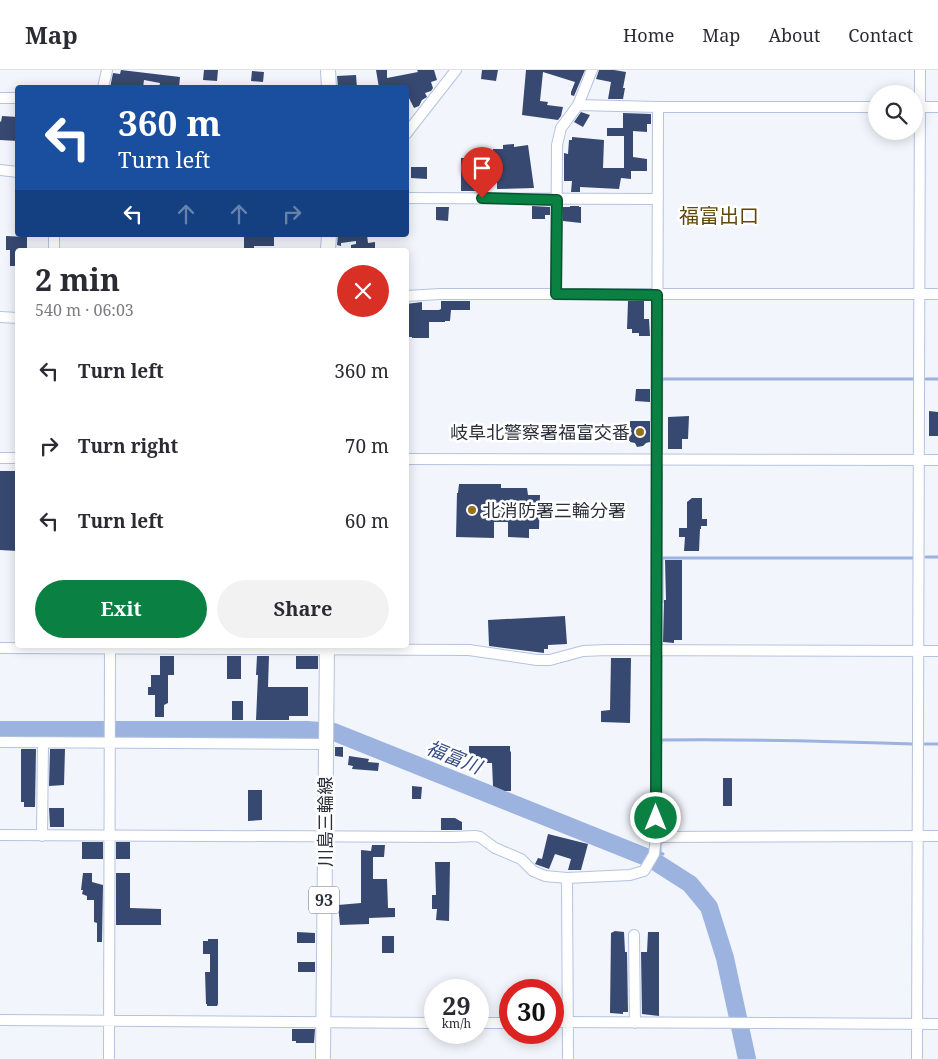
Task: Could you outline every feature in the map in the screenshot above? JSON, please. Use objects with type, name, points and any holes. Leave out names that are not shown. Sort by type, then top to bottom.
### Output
[{"type":"main road","points":[[328,70],[329,85]]},
{"type":"main road","name":"川島三輪線","points":[[323,1059],[327,648]]},
{"type":"street","points":[[104,85],[107,70]]},
{"type":"street","points":[[409,130],[456,70]]},
{"type":"street","points":[[556,294],[557,145],[561,128],[578,105],[592,70]]},
{"type":"street","points":[[919,85],[920,70]]},
{"type":"street","points":[[0,98],[15,98]]},
{"type":"street","points":[[578,105],[868,107]]},
{"type":"street","points":[[0,835],[475,836],[480,837],[494,848],[520,860],[533,871],[545,876],[567,878],[630,875],[644,871],[647,868],[653,858],[659,837],[658,107]]},
{"type":"street","points":[[923,107],[938,107]]},
{"type":"street","points":[[917,1059],[917,651],[921,179],[919,140]]},
{"type":"street","points":[[0,170],[15,172]]},
{"type":"street","points":[[409,198],[658,199]]},
{"type":"street","points":[[409,296],[440,294],[938,294]]},
{"type":"street","points":[[0,318],[15,318]]},
{"type":"street","points":[[0,458],[15,458]]},
{"type":"street","points":[[409,459],[938,460]]},
{"type":"street","points":[[0,648],[15,648]]},
{"type":"street","points":[[109,1059],[108,836],[110,648]]},
{"type":"street","points":[[374,648],[468,650],[537,660],[550,660],[583,651],[938,651]]},
{"type":"street","points":[[0,742],[325,742]]},
{"type":"street","points":[[42,836],[43,743]]},
{"type":"street","points":[[659,837],[938,836]]},
{"type":"street","points":[[567,878],[568,1059]]},
{"type":"street","points":[[634,935],[635,1022]]},
{"type":"street","points":[[0,1020],[424,1023]]},
{"type":"street","points":[[564,1022],[938,1024]]},
{"type":"building","points":[[121,70],[180,77],[179,85],[160,85],[160,83],[144,80],[143,85],[111,85],[113,73],[120,74]]},
{"type":"building","points":[[204,70],[218,70],[217,81],[203,80]]},
{"type":"building","points":[[376,70],[387,70],[387,78],[418,72],[417,70],[434,70],[437,80],[431,82],[433,88],[425,93],[427,97],[422,100],[419,106],[414,108],[409,98],[409,85],[378,85]]},
{"type":"building","points":[[482,70],[498,70],[496,81],[481,79]]},
{"type":"building","points":[[526,70],[585,70],[574,96],[571,95],[571,92],[575,82],[543,72],[540,101],[548,102],[547,105],[563,107],[558,120],[522,115]]},
{"type":"building","points":[[599,70],[626,72],[623,99],[608,99],[611,82],[596,79]]},
{"type":"building","points":[[252,71],[264,72],[263,82],[251,81]]},
{"type":"building","points":[[356,75],[357,85],[338,85],[337,76]]},
{"type":"building","points":[[581,112],[590,115],[583,127],[574,122]]},
{"type":"building","points":[[623,113],[651,114],[651,124],[647,124],[647,132],[633,131],[633,157],[647,159],[647,171],[631,171],[631,179],[621,178],[619,189],[580,187],[580,192],[571,192],[572,181],[564,181],[564,153],[568,154],[569,140],[572,140],[572,137],[604,140],[603,168],[624,168],[624,136],[607,136],[607,128],[623,128]]},
{"type":"building","points":[[2,116],[15,117],[15,141],[0,140]]},
{"type":"building","points":[[514,144],[514,147],[528,145],[534,188],[497,189],[497,164],[488,164],[487,152],[493,151],[493,149],[503,149],[503,145]]},
{"type":"building","points":[[461,158],[482,158],[482,184],[480,184],[479,191],[461,191]]},
{"type":"building","points":[[411,167],[427,167],[427,179],[411,178]]},
{"type":"building","points":[[532,206],[550,207],[550,215],[545,215],[545,219],[532,219]]},
{"type":"building","points":[[436,207],[449,207],[448,221],[436,220]]},
{"type":"building","points":[[563,207],[581,207],[581,223],[563,221]]},
{"type":"building","points":[[6,236],[27,237],[27,248],[15,248],[15,266],[10,266],[10,250],[6,250]]},
{"type":"building","points":[[244,237],[274,237],[274,246],[244,248]]},
{"type":"building","points":[[338,237],[367,237],[368,243],[375,242],[375,248],[351,248],[351,245],[356,244],[356,241],[341,243],[341,246],[337,245]]},
{"type":"building","points":[[441,301],[470,301],[470,310],[451,310],[450,321],[429,322],[429,338],[409,337],[409,304],[422,302],[422,310],[441,309]]},
{"type":"building","points":[[628,301],[644,301],[644,319],[649,319],[650,336],[639,336],[639,333],[632,333],[632,329],[627,329]]},
{"type":"building","points":[[636,389],[650,389],[650,402],[635,401]]},
{"type":"building","points":[[929,411],[938,412],[938,436],[929,436]]},
{"type":"building","points":[[689,416],[688,439],[682,439],[682,449],[668,449],[668,417]]},
{"type":"building","name":"岐阜北警察署福富交番","points":[[630,421],[650,421],[650,442],[637,447],[635,443],[630,441],[622,441],[622,433],[630,433]]},
{"type":"building","points":[[0,471],[15,471],[15,551],[0,550]]},
{"type":"building","points":[[459,484],[501,484],[501,488],[527,488],[528,495],[540,495],[539,529],[529,529],[529,538],[508,537],[508,522],[494,522],[494,538],[456,537]]},
{"type":"building","points":[[692,498],[702,498],[702,519],[707,519],[707,526],[701,526],[700,529],[699,551],[684,551],[685,537],[679,537],[679,528],[687,528],[687,502]]},
{"type":"building","points":[[665,560],[682,560],[682,640],[674,640],[674,643],[663,642],[664,600],[666,600]]},
{"type":"building","points":[[565,616],[567,644],[548,645],[548,649],[544,649],[544,653],[489,646],[488,620]]},
{"type":"building","points":[[160,656],[174,656],[174,675],[168,675],[168,703],[164,705],[164,717],[155,717],[155,695],[148,695],[148,687],[151,687],[151,675],[160,675]]},
{"type":"building","points":[[227,656],[241,656],[241,679],[227,679]]},
{"type":"building","points":[[257,656],[269,656],[268,687],[308,687],[308,716],[289,716],[289,720],[256,720]]},
{"type":"building","points":[[296,656],[318,656],[318,669],[296,669]]},
{"type":"building","points":[[611,658],[631,658],[630,723],[601,722],[601,711],[610,710]]},
{"type":"building","points":[[232,701],[243,701],[243,720],[232,720]]},
{"type":"building","points":[[469,746],[510,746],[511,791],[505,791],[493,786],[492,763],[469,763]]},
{"type":"building","points":[[335,747],[343,747],[343,757],[335,756]]},
{"type":"building","points":[[21,749],[36,749],[35,807],[24,807],[24,802],[21,802]]},
{"type":"building","points":[[50,749],[65,749],[64,785],[49,786]]},
{"type":"building","points":[[349,756],[369,759],[368,762],[379,763],[378,771],[352,769],[353,766],[348,765]]},
{"type":"building","points":[[723,778],[732,778],[732,806],[723,806]]},
{"type":"building","points":[[412,786],[422,787],[421,799],[412,799]]},
{"type":"building","points":[[248,790],[262,790],[262,820],[248,821]]},
{"type":"building","points":[[49,808],[64,808],[64,827],[50,827]]},
{"type":"building","points":[[441,818],[455,818],[462,822],[462,830],[441,830]]},
{"type":"building","points":[[548,834],[588,844],[581,870],[568,870],[571,859],[555,854],[549,869],[535,864],[538,858],[542,859]]},
{"type":"building","points":[[82,842],[103,842],[103,859],[82,859]]},
{"type":"building","points":[[116,842],[130,842],[130,859],[116,859]]},
{"type":"building","points":[[372,845],[385,845],[384,857],[373,857],[373,879],[387,879],[388,908],[395,908],[395,917],[369,918],[369,924],[340,925],[338,905],[361,903],[361,850],[371,851]]},
{"type":"building","points":[[435,862],[450,862],[449,921],[436,920],[437,909],[432,909],[432,895],[436,895]]},
{"type":"building","points":[[83,873],[92,873],[92,882],[103,885],[102,942],[97,942],[97,923],[94,922],[94,900],[87,900],[87,896],[82,894]]},
{"type":"building","points":[[116,873],[130,873],[130,908],[161,909],[161,925],[116,925]]},
{"type":"building","points":[[615,931],[624,932],[625,952],[627,952],[628,1012],[623,1012],[623,1014],[610,1013],[611,933]]},
{"type":"building","points":[[297,932],[315,933],[315,943],[297,943]]},
{"type":"building","points":[[648,932],[659,932],[659,1016],[642,1014],[641,952],[647,952]]},
{"type":"building","points":[[382,936],[394,936],[394,953],[382,953]]},
{"type":"building","points":[[208,939],[218,939],[217,1006],[207,1006],[206,1004],[205,972],[210,972],[210,954],[203,954],[203,941],[208,941]]},
{"type":"building","points":[[298,962],[315,962],[315,972],[298,972]]},
{"type":"building","points":[[292,1029],[315,1029],[314,1043],[296,1043],[296,1041],[292,1041]]},
{"type":"waterway","points":[[662,381],[662,379],[914,379]]},
{"type":"waterway","points":[[926,379],[938,379]]},
{"type":"waterway","points":[[926,557],[938,557]]},
{"type":"waterway","points":[[662,602],[662,558],[914,558]]},
{"type":"waterway","name":"福富川","points":[[0,730],[307,730],[334,732],[651,859],[690,884],[709,907],[725,958],[747,1059]]},
{"type":"waterway","points":[[661,743],[661,740],[724,740],[913,744]]},
{"type":"waterway","points":[[925,744],[938,744]]},
{"type":"waterway","points":[[660,841],[660,853],[663,854]]},
{"type":"place","name":"岐阜北警察署福富交番","points":[[640,432]]},
{"type":"place","name":"北消防署三輪分署","points":[[472,510]]},
{"type":"district","name":"福富出口","points":[[719,215]]},
{"type":"route","points":[[482,198],[557,200],[556,294],[657,295],[656,818]]}]
